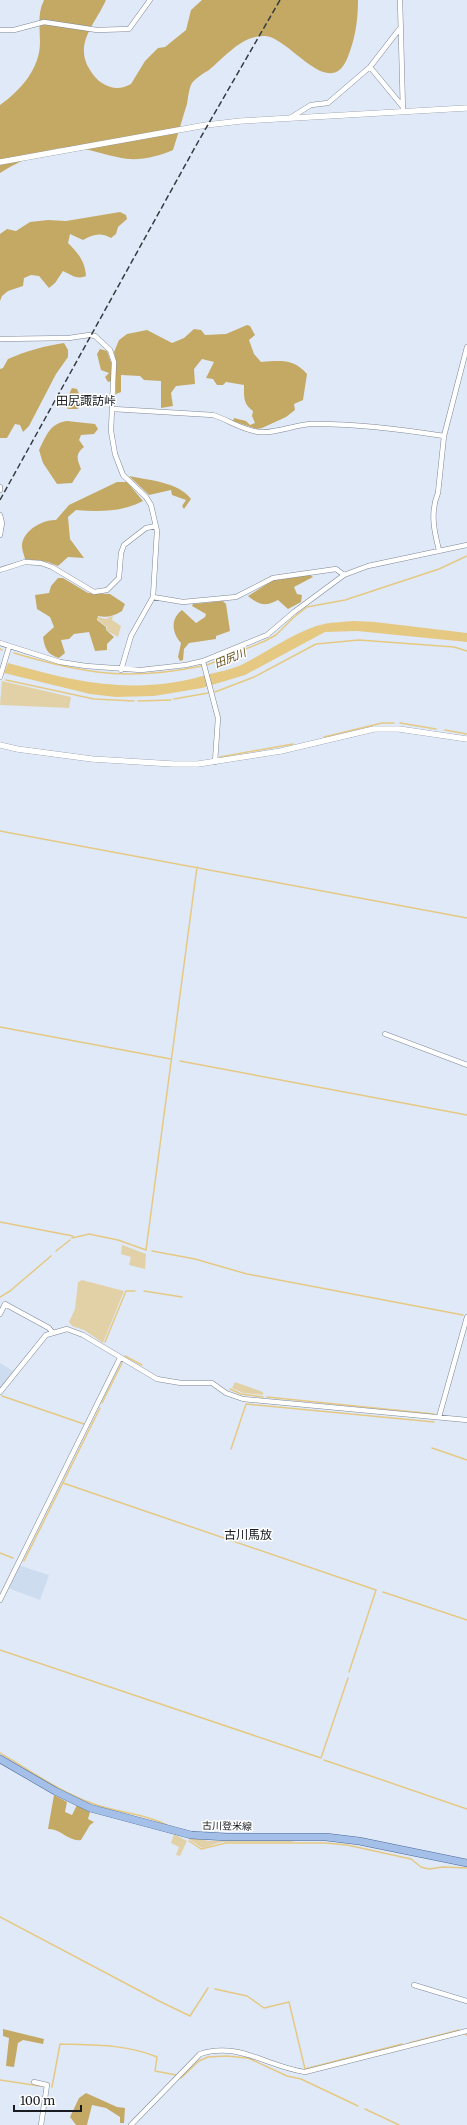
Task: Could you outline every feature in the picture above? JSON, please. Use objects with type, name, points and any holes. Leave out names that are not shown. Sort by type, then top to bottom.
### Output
[{"type":"main road","name":"古川登米線","points":[[0,1759],[55,1791],[90,1808],[191,1835],[210,1837],[333,1837],[467,1863]]},
{"type":"street","points":[[0,30],[14,30],[44,22],[97,30],[128,29],[150,0]]},
{"type":"street","points":[[400,0],[403,109]]},
{"type":"street","points":[[290,118],[311,105],[328,103],[370,67],[401,27]]},
{"type":"street","points":[[370,67],[403,109]]},
{"type":"street","points":[[0,162],[186,128],[241,121],[403,109],[467,108]]},
{"type":"street","points":[[0,339],[69,338],[89,334],[95,336],[110,350],[114,362],[111,431],[118,465],[123,475],[146,497],[151,505],[156,526],[153,597],[131,636],[121,670]]},
{"type":"street","points":[[439,550],[432,522],[435,500],[438,493],[444,436],[467,346]]},
{"type":"street","points":[[113,409],[213,415],[224,418],[241,427],[262,432],[306,424],[325,424],[394,428],[444,436]]},
{"type":"street","points":[[0,515],[2,524],[0,535]]},
{"type":"street","points":[[0,570],[25,562],[41,563],[52,567],[94,592],[107,590],[118,578],[121,554],[124,545],[146,528],[156,526]]},
{"type":"street","points":[[0,643],[60,662],[121,670],[171,668],[203,661],[267,635],[294,612],[344,575],[368,566],[467,545]]},
{"type":"street","points":[[153,597],[183,602],[236,597],[273,578],[336,569],[344,575]]},
{"type":"street","points":[[0,677],[10,647]]},
{"type":"street","points":[[203,661],[218,718],[215,762]]},
{"type":"street","points":[[0,745],[17,749],[132,762],[173,764],[215,762],[281,751],[374,729],[399,729],[467,739]]},
{"type":"street","points":[[385,1034],[467,1065]]},
{"type":"street","points":[[0,1314],[5,1304],[49,1328],[52,1332]]},
{"type":"street","points":[[438,1417],[467,1317]]},
{"type":"street","points":[[0,1392],[40,1341],[52,1332],[67,1329],[74,1330],[157,1379],[181,1384],[212,1384],[226,1393],[244,1399],[467,1420]]},
{"type":"street","points":[[0,1600],[120,1358]]},
{"type":"street","points":[[414,1985],[467,2001]]},
{"type":"street","points":[[131,2125],[200,2054],[211,2050],[239,2052],[252,2055],[284,2068],[305,2072],[466,2032]]},
{"type":"street","points":[[34,2082],[47,2085],[41,2125]]},
{"type":"shaded area","points":[[44,0],[106,0],[92,25],[85,42],[85,60],[90,70],[100,82],[116,88],[131,84],[145,61],[158,48],[165,47],[186,30],[191,10],[202,0],[358,0],[357,23],[354,38],[347,59],[339,70],[330,73],[319,70],[308,64],[275,39],[265,36],[249,39],[234,48],[192,83],[173,150],[151,157],[128,159],[95,151],[74,148],[55,149],[26,159],[0,173],[0,105],[15,93],[28,78],[37,61],[40,42],[40,10]]},
{"type":"shaded area","points":[[120,212],[126,215],[127,219],[118,227],[116,234],[111,238],[97,234],[83,240],[70,234],[68,243],[80,258],[84,266],[86,276],[77,277],[63,271],[55,283],[49,288],[39,276],[31,275],[24,278],[23,286],[8,291],[2,296],[0,301],[0,234],[7,229],[16,231],[30,222],[48,220],[66,221]]},
{"type":"shaded area","points":[[247,325],[250,326],[255,335],[249,340],[254,354],[261,362],[280,361],[291,363],[297,365],[307,374],[303,400],[294,404],[295,410],[286,417],[257,429],[233,421],[234,418],[246,421],[250,425],[255,423],[252,416],[253,411],[247,406],[245,400],[244,385],[226,382],[223,385],[217,385],[213,379],[206,378],[214,362],[202,359],[194,369],[195,384],[176,386],[171,393],[173,406],[161,408],[161,381],[144,380],[140,376],[121,375],[121,392],[116,394],[116,363],[114,352],[119,340],[127,334],[147,330],[172,343],[184,338],[194,329],[201,330],[205,335],[226,334]]},
{"type":"shaded area","points":[[64,343],[68,350],[68,357],[56,374],[29,426],[23,432],[20,425],[15,424],[7,438],[0,438],[0,369],[3,368],[8,359],[15,356],[35,349]]},
{"type":"shaded area","points":[[100,349],[107,351],[112,365],[112,381],[108,382],[105,377],[109,373],[101,370],[97,354]]},
{"type":"shaded area","points":[[72,388],[77,389],[81,399],[78,409],[68,409],[64,404]]},
{"type":"shaded area","points":[[67,421],[95,424],[98,429],[94,434],[81,435],[79,440],[84,447],[79,452],[78,457],[81,469],[72,483],[57,484],[43,463],[39,450],[49,431],[56,424]]},
{"type":"shaded area","points":[[129,476],[171,485],[186,493],[191,499],[184,509],[182,506],[186,500],[172,495],[171,490],[149,495]]},
{"type":"shaded area","points":[[117,482],[127,482],[143,501],[135,505],[119,509],[93,511],[76,510],[68,517],[70,539],[84,558],[68,557],[58,566],[48,562],[25,559],[22,546],[25,535],[29,531],[40,524],[51,520],[56,520],[69,505]]},
{"type":"shaded area","points":[[310,575],[313,577],[294,587],[297,594],[302,595],[301,602],[288,609],[278,600],[269,604],[262,604],[248,596],[275,579]]},
{"type":"shaded area","points":[[58,578],[63,578],[88,593],[110,594],[125,604],[122,611],[116,614],[107,617],[98,616],[97,620],[106,627],[106,630],[114,637],[107,644],[107,650],[95,651],[89,632],[74,634],[69,639],[61,640],[65,653],[59,658],[49,653],[43,637],[54,627],[50,617],[37,609],[35,595],[49,593],[51,586]]},
{"type":"shaded area","points":[[223,601],[226,604],[230,631],[216,636],[216,639],[189,643],[184,649],[183,660],[180,661],[178,657],[181,643],[174,631],[174,622],[178,614],[182,610],[196,623],[205,617],[206,614],[192,606],[193,604]]},
{"type":"shaded area","points":[[112,616],[112,620],[121,626],[118,637],[106,630],[107,627],[98,620],[98,617],[106,619]]},
{"type":"shaded area","points":[[354,621],[375,622],[467,633],[467,642],[357,631],[325,632],[245,675],[202,688],[154,696],[116,697],[90,694],[4,673],[8,663],[59,676],[108,684],[158,684],[183,681],[239,666],[313,627],[327,623]]},
{"type":"shaded area","points":[[2,681],[71,697],[69,708],[0,705]]},
{"type":"shaded area","points":[[122,1245],[146,1254],[145,1269],[129,1265],[131,1257],[121,1254]]},
{"type":"shaded area","points":[[82,1280],[124,1291],[103,1343],[84,1330],[72,1326],[69,1322],[75,1309],[78,1282]]},
{"type":"shaded area","points":[[0,1363],[13,1371],[0,1388]]},
{"type":"shaded area","points":[[235,1382],[263,1392],[263,1395],[243,1393],[232,1388]]},
{"type":"shaded area","points":[[18,1565],[49,1575],[40,1600],[8,1588]]},
{"type":"shaded area","points":[[54,1795],[67,1802],[65,1812],[72,1815],[77,1805],[90,1812],[88,1819],[94,1822],[90,1825],[81,1840],[72,1839],[57,1831],[48,1829]]},
{"type":"shaded area","points":[[174,1834],[187,1841],[180,1856],[176,1855],[179,1847],[171,1843]]},
{"type":"shaded area","points":[[184,1836],[209,1841],[294,1840],[293,1842],[222,1842],[202,1848]]},
{"type":"shaded area","points":[[3,2029],[44,2039],[43,2044],[23,2040],[18,2043],[14,2067],[6,2066],[9,2038],[3,2036]]},
{"type":"shaded area","points":[[86,2093],[117,2107],[125,2108],[124,2123],[120,2123],[120,2117],[106,2108],[92,2105],[87,2125],[76,2125],[70,2117],[79,2098]]},
{"type":"waterway","name":"田尻川","points":[[207,665],[276,635],[293,618],[307,607],[345,600],[439,569],[467,556]]},
{"type":"waterway","points":[[215,692],[254,677],[316,644],[359,640],[454,647],[467,651]]},
{"type":"waterway","points":[[14,653],[63,666],[107,673],[152,673],[176,671],[202,666]]},
{"type":"waterway","points":[[6,680],[94,699],[134,701]]},
{"type":"waterway","points":[[174,699],[208,693]]},
{"type":"waterway","points":[[138,701],[171,700]]},
{"type":"waterway","points":[[324,737],[382,723],[394,723]]},
{"type":"waterway","points":[[400,723],[436,729]]},
{"type":"waterway","points":[[445,730],[467,734]]},
{"type":"waterway","points":[[220,757],[293,744]]},
{"type":"waterway","points":[[0,831],[467,918]]},
{"type":"waterway","points":[[72,1238],[89,1234],[118,1240],[146,1250],[197,867]]},
{"type":"waterway","points":[[0,1027],[171,1059]]},
{"type":"waterway","points":[[180,1061],[467,1115]]},
{"type":"waterway","points":[[0,1222],[73,1236]]},
{"type":"waterway","points":[[56,1251],[70,1240]]},
{"type":"waterway","points":[[152,1251],[195,1259],[247,1274],[463,1315]]},
{"type":"waterway","points":[[0,1297],[10,1291],[51,1256]]},
{"type":"waterway","points":[[105,1342],[126,1291],[135,1291]]},
{"type":"waterway","points":[[144,1291],[182,1297]]},
{"type":"waterway","points":[[125,1356],[142,1365]]},
{"type":"waterway","points":[[102,1403],[122,1363]]},
{"type":"waterway","points":[[230,1389],[241,1394],[263,1397]]},
{"type":"waterway","points":[[2,1396],[84,1424]]},
{"type":"waterway","points":[[267,1397],[434,1414]]},
{"type":"waterway","points":[[231,1449],[246,1404],[434,1422]]},
{"type":"waterway","points":[[24,1561],[100,1408]]},
{"type":"waterway","points":[[432,1448],[467,1460]]},
{"type":"waterway","points":[[63,1483],[376,1590],[349,1672]]},
{"type":"waterway","points":[[0,1553],[13,1558]]},
{"type":"waterway","points":[[383,1592],[467,1620]]},
{"type":"waterway","points":[[0,1650],[321,1758],[348,1678]]},
{"type":"waterway","points":[[0,1753],[69,1794],[103,1807],[149,1818],[167,1825]]},
{"type":"waterway","points":[[324,1760],[467,1809]]},
{"type":"waterway","points":[[189,1841],[201,1849],[226,1843],[325,1843],[347,1845],[411,1859],[421,1867],[429,1869],[443,1867],[467,1868]]},
{"type":"waterway","points":[[0,1917],[190,2016],[208,1988]]},
{"type":"waterway","points":[[215,1989],[247,1996],[264,2008],[289,2002],[305,2069],[402,2044]]},
{"type":"waterway","points":[[409,2043],[459,2030]]},
{"type":"waterway","points":[[52,2087],[60,2044],[110,2046],[134,2050],[157,2057],[155,2071],[176,2075]]},
{"type":"waterway","points":[[181,2078],[199,2061],[208,2057],[226,2056],[248,2058],[287,2076],[301,2079],[358,2106]]},
{"type":"waterway","points":[[0,2080],[40,2086]]},
{"type":"waterway","points":[[365,2109],[399,2125]]},
{"type":"railway","points":[[0,500],[198,142],[280,0]]},
{"type":"district","name":"田尻諏訪峠","points":[[86,400]]},
{"type":"district","name":"古川馬放","points":[[248,1534]]}]
